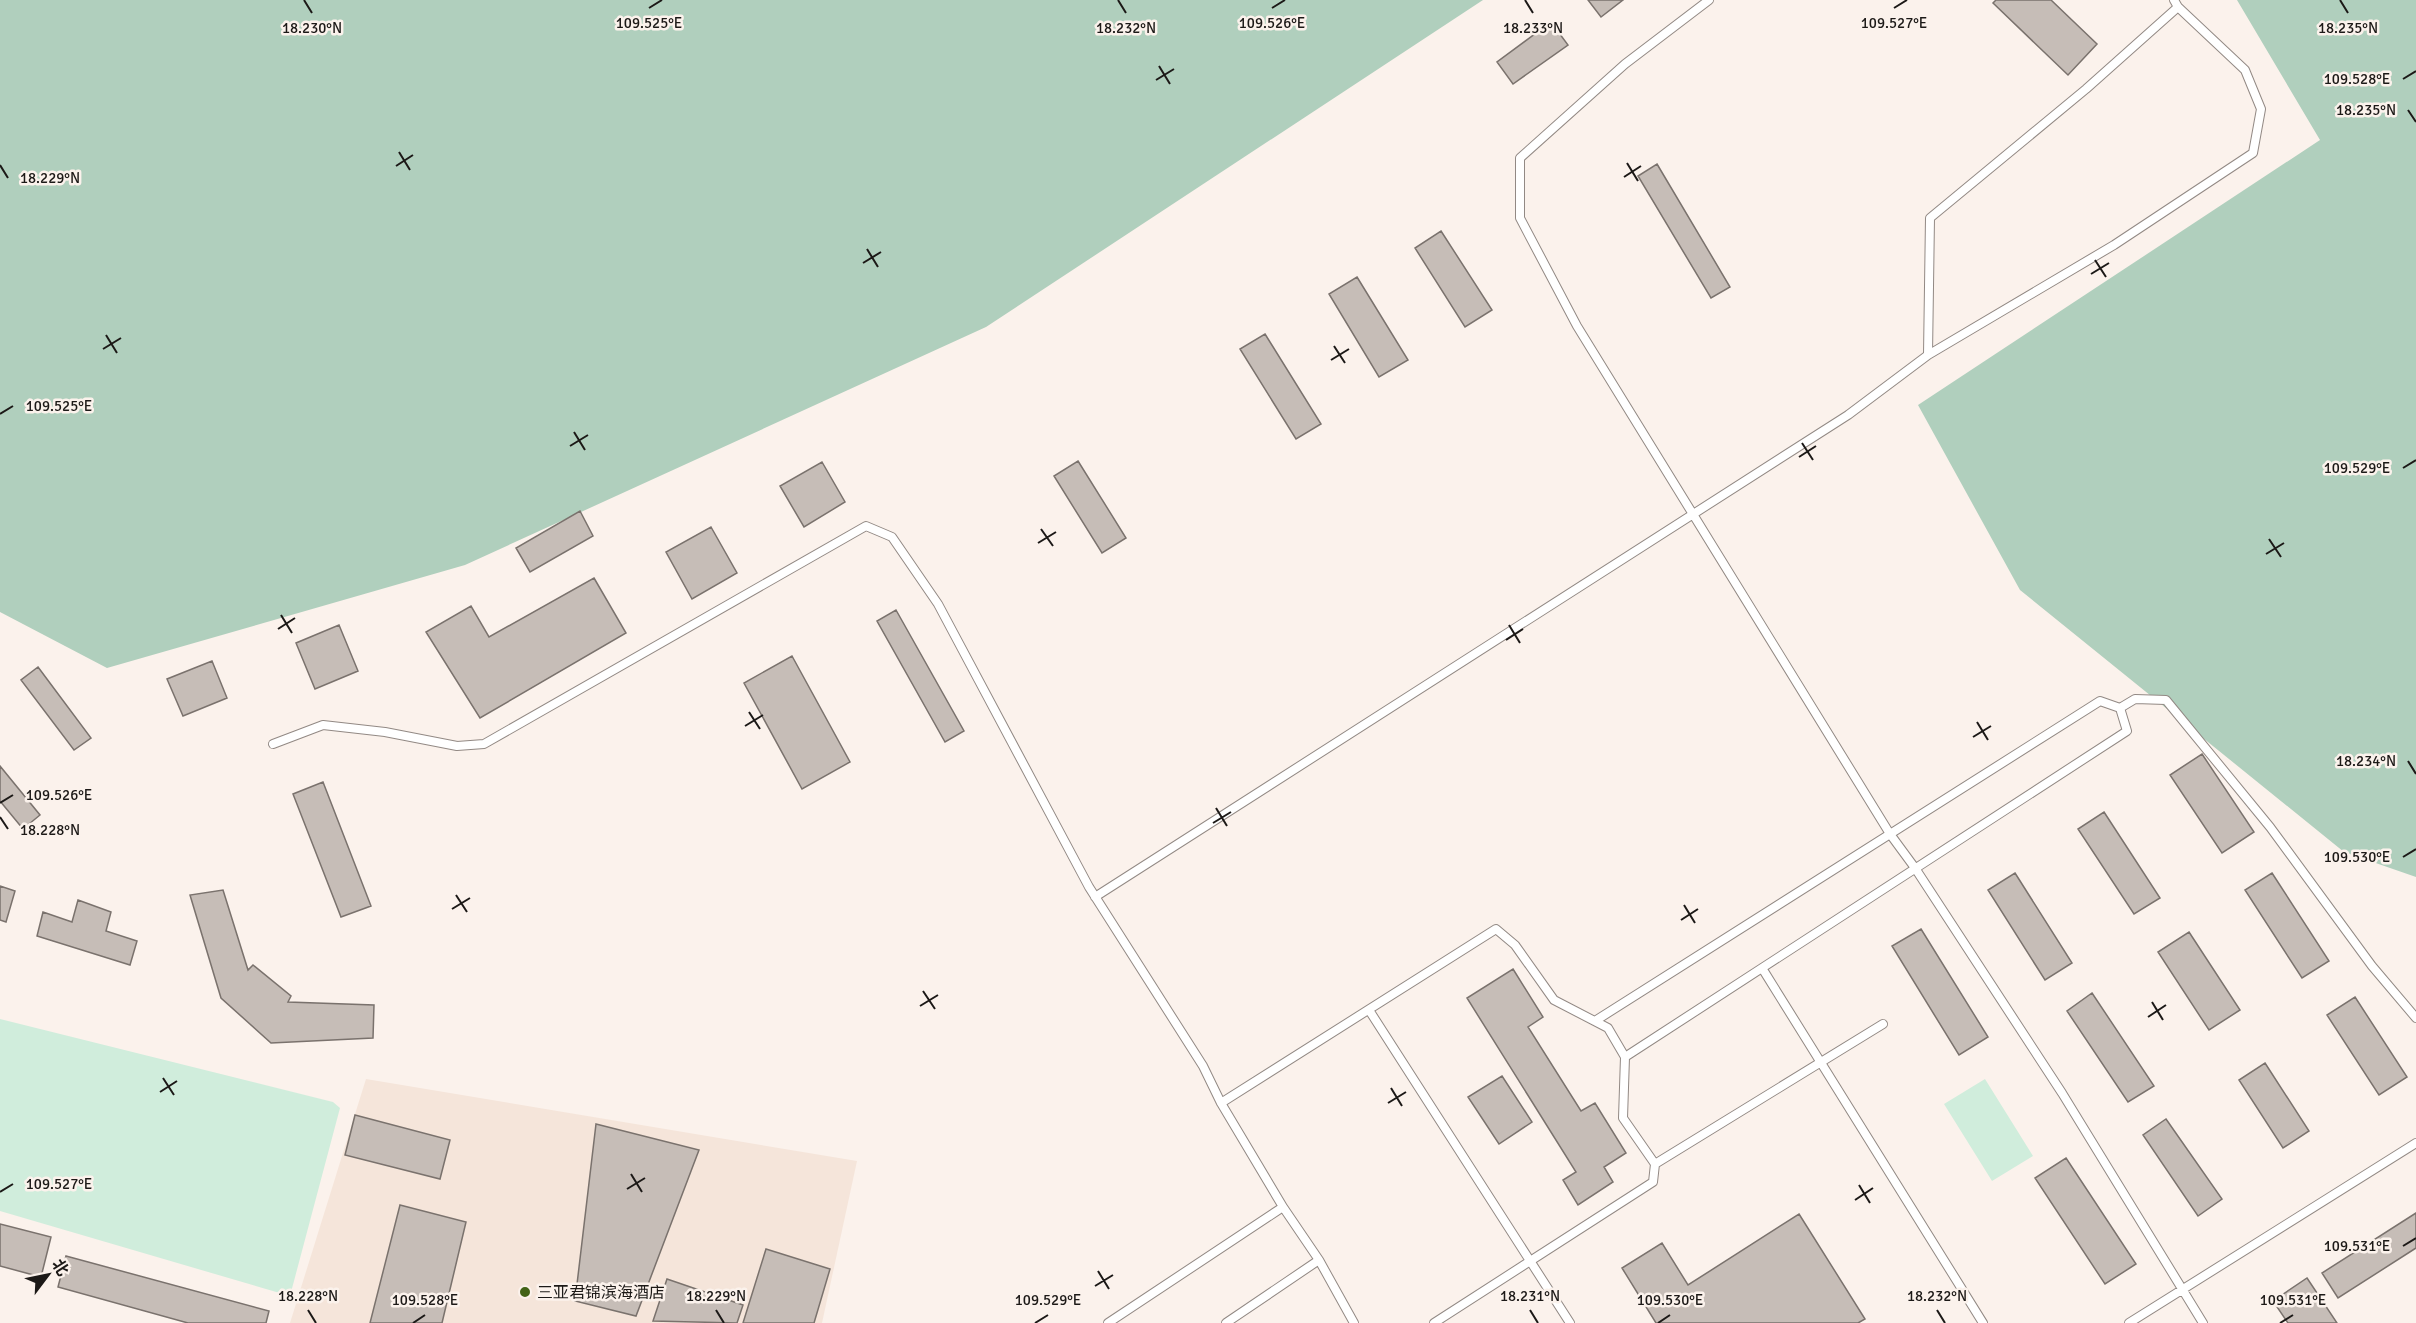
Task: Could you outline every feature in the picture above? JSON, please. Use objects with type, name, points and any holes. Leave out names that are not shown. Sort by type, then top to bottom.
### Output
[{"type":"lane","points":[[1709,0],[1625,64],[1520,158],[1520,218],[1577,326],[1695,514],[1890,834],[1915,868],[2061,1093],[2203,1323]]},
{"type":"lane","points":[[1095,897],[1848,415],[1928,355],[2114,245],[2253,153],[2261,109],[2245,70],[2176,4],[2085,88],[1930,218],[1928,355]]},
{"type":"lane","points":[[273,744],[323,725],[385,732],[457,746],[484,744],[866,526],[892,537],[938,604],[1095,897],[1203,1066],[1221,1103],[1283,1207],[1319,1260],[1354,1323]]},
{"type":"lane","points":[[2120,708],[2134,699],[2166,700],[2270,827],[2372,966],[2416,1018]]},
{"type":"lane","points":[[1595,1021],[2100,700],[2120,708]]},
{"type":"lane","points":[[1625,1057],[2127,731],[2120,708]]},
{"type":"lane","points":[[1221,1103],[1496,929],[1515,945],[1554,1000],[1608,1028],[1625,1057],[1623,1118],[1655,1164],[1653,1182],[1434,1323]]},
{"type":"lane","points":[[1762,968],[1983,1323]]},
{"type":"lane","points":[[1369,1010],[1570,1323]]},
{"type":"lane","points":[[1655,1164],[1883,1024]]},
{"type":"lane","points":[[2129,1323],[2416,1143]]},
{"type":"lane","points":[[1108,1323],[1283,1207]]},
{"type":"lane","points":[[1226,1323],[1319,1260]]},
{"type":"shaded area","points":[[366,1079],[857,1161],[822,1323],[290,1323]]},
{"type":"green space","points":[[0,0],[1483,0],[986,327],[465,565],[107,668],[0,612]]},
{"type":"green space","points":[[2237,0],[2416,0],[2416,877],[2344,852],[2020,590],[1918,405],[2320,140]]},
{"type":"green space","points":[[0,1019],[333,1102],[340,1108],[290,1296],[0,1211]]},
{"type":"green space","points":[[1985,1079],[2033,1156],[1992,1181],[1944,1104]]},
{"type":"building","points":[[1588,0],[1623,0],[1601,17]]},
{"type":"building","points":[[1996,0],[2051,0],[2097,44],[2068,75],[1993,3]]},
{"type":"building","points":[[1551,22],[1568,45],[1513,84],[1497,62]]},
{"type":"building","points":[[1657,164],[1730,287],[1711,298],[1638,176]]},
{"type":"building","points":[[1441,231],[1492,310],[1465,327],[1415,248]]},
{"type":"building","points":[[1357,277],[1408,360],[1379,377],[1329,294]]},
{"type":"building","points":[[1265,334],[1321,424],[1296,439],[1240,349]]},
{"type":"building","points":[[1078,461],[1126,538],[1102,553],[1054,476]]},
{"type":"building","points":[[822,462],[845,502],[804,527],[780,486]]},
{"type":"building","points":[[580,511],[593,536],[530,572],[516,548]]},
{"type":"building","points":[[711,527],[737,573],[692,599],[666,552]]},
{"type":"building","points":[[594,578],[626,633],[480,718],[426,632],[471,606],[489,637]]},
{"type":"building","points":[[896,610],[964,731],[945,742],[877,621]]},
{"type":"building","points":[[339,625],[358,671],[315,689],[296,643]]},
{"type":"building","points":[[792,656],[850,762],[802,789],[744,683]]},
{"type":"building","points":[[212,661],[227,698],[183,716],[167,679]]},
{"type":"building","points":[[38,667],[91,738],[74,750],[21,680]]},
{"type":"building","points":[[2202,754],[2254,832],[2222,853],[2170,775]]},
{"type":"building","points":[[0,766],[40,815],[23,829],[0,801]]},
{"type":"building","points":[[323,782],[371,906],[341,917],[293,794]]},
{"type":"building","points":[[2104,812],[2160,898],[2134,914],[2078,829]]},
{"type":"building","points":[[2015,873],[2072,963],[2045,980],[1988,890]]},
{"type":"building","points":[[2272,873],[2329,961],[2302,978],[2245,890]]},
{"type":"building","points":[[0,886],[15,891],[6,922],[0,920]]},
{"type":"building","points":[[223,890],[248,970],[253,965],[291,996],[288,1002],[374,1005],[373,1038],[271,1043],[221,998],[190,895]]},
{"type":"building","points":[[78,900],[111,912],[106,931],[137,941],[130,965],[37,936],[43,912],[72,922]]},
{"type":"building","points":[[1921,929],[1988,1037],[1959,1055],[1892,946]]},
{"type":"building","points":[[2189,932],[2240,1010],[2209,1030],[2158,952]]},
{"type":"building","points":[[1513,969],[1543,1017],[1528,1027],[1581,1111],[1595,1103],[1626,1153],[1604,1167],[1613,1182],[1578,1205],[1563,1180],[1576,1172],[1467,998]]},
{"type":"building","points":[[2092,993],[2154,1086],[2128,1102],[2067,1011]]},
{"type":"building","points":[[2355,997],[2407,1077],[2379,1095],[2327,1015]]},
{"type":"building","points":[[2265,1063],[2309,1131],[2283,1148],[2239,1080]]},
{"type":"building","points":[[1502,1076],[1532,1122],[1499,1144],[1468,1097]]},
{"type":"building","points":[[355,1115],[450,1140],[440,1179],[345,1155]]},
{"type":"building","points":[[2166,1119],[2222,1199],[2198,1216],[2143,1135]]},
{"type":"building","points":[[596,1124],[699,1150],[636,1316],[575,1301]]},
{"type":"building","points":[[2066,1158],[2136,1264],[2105,1284],[2035,1178]]},
{"type":"building","points":[[400,1205],[466,1222],[442,1323],[370,1323]]},
{"type":"building","points":[[2416,1213],[2416,1248],[2338,1298],[2322,1273]]},
{"type":"building","points":[[1799,1214],[1865,1319],[1858,1323],[1656,1323],[1622,1268],[1662,1243],[1688,1285]]},
{"type":"building","points":[[0,1224],[51,1237],[41,1277],[0,1266]]},
{"type":"building","points":[[766,1249],[830,1269],[814,1323],[743,1323]]},
{"type":"building","points":[[66,1256],[269,1311],[266,1323],[188,1323],[58,1287]]},
{"type":"building","points":[[2307,1278],[2337,1323],[2288,1323],[2273,1301]]},
{"type":"building","points":[[667,1279],[743,1305],[737,1323],[653,1321]]},
{"type":"place","name":"三亚君锦滨海酒店","points":[[525,1292]]}]
